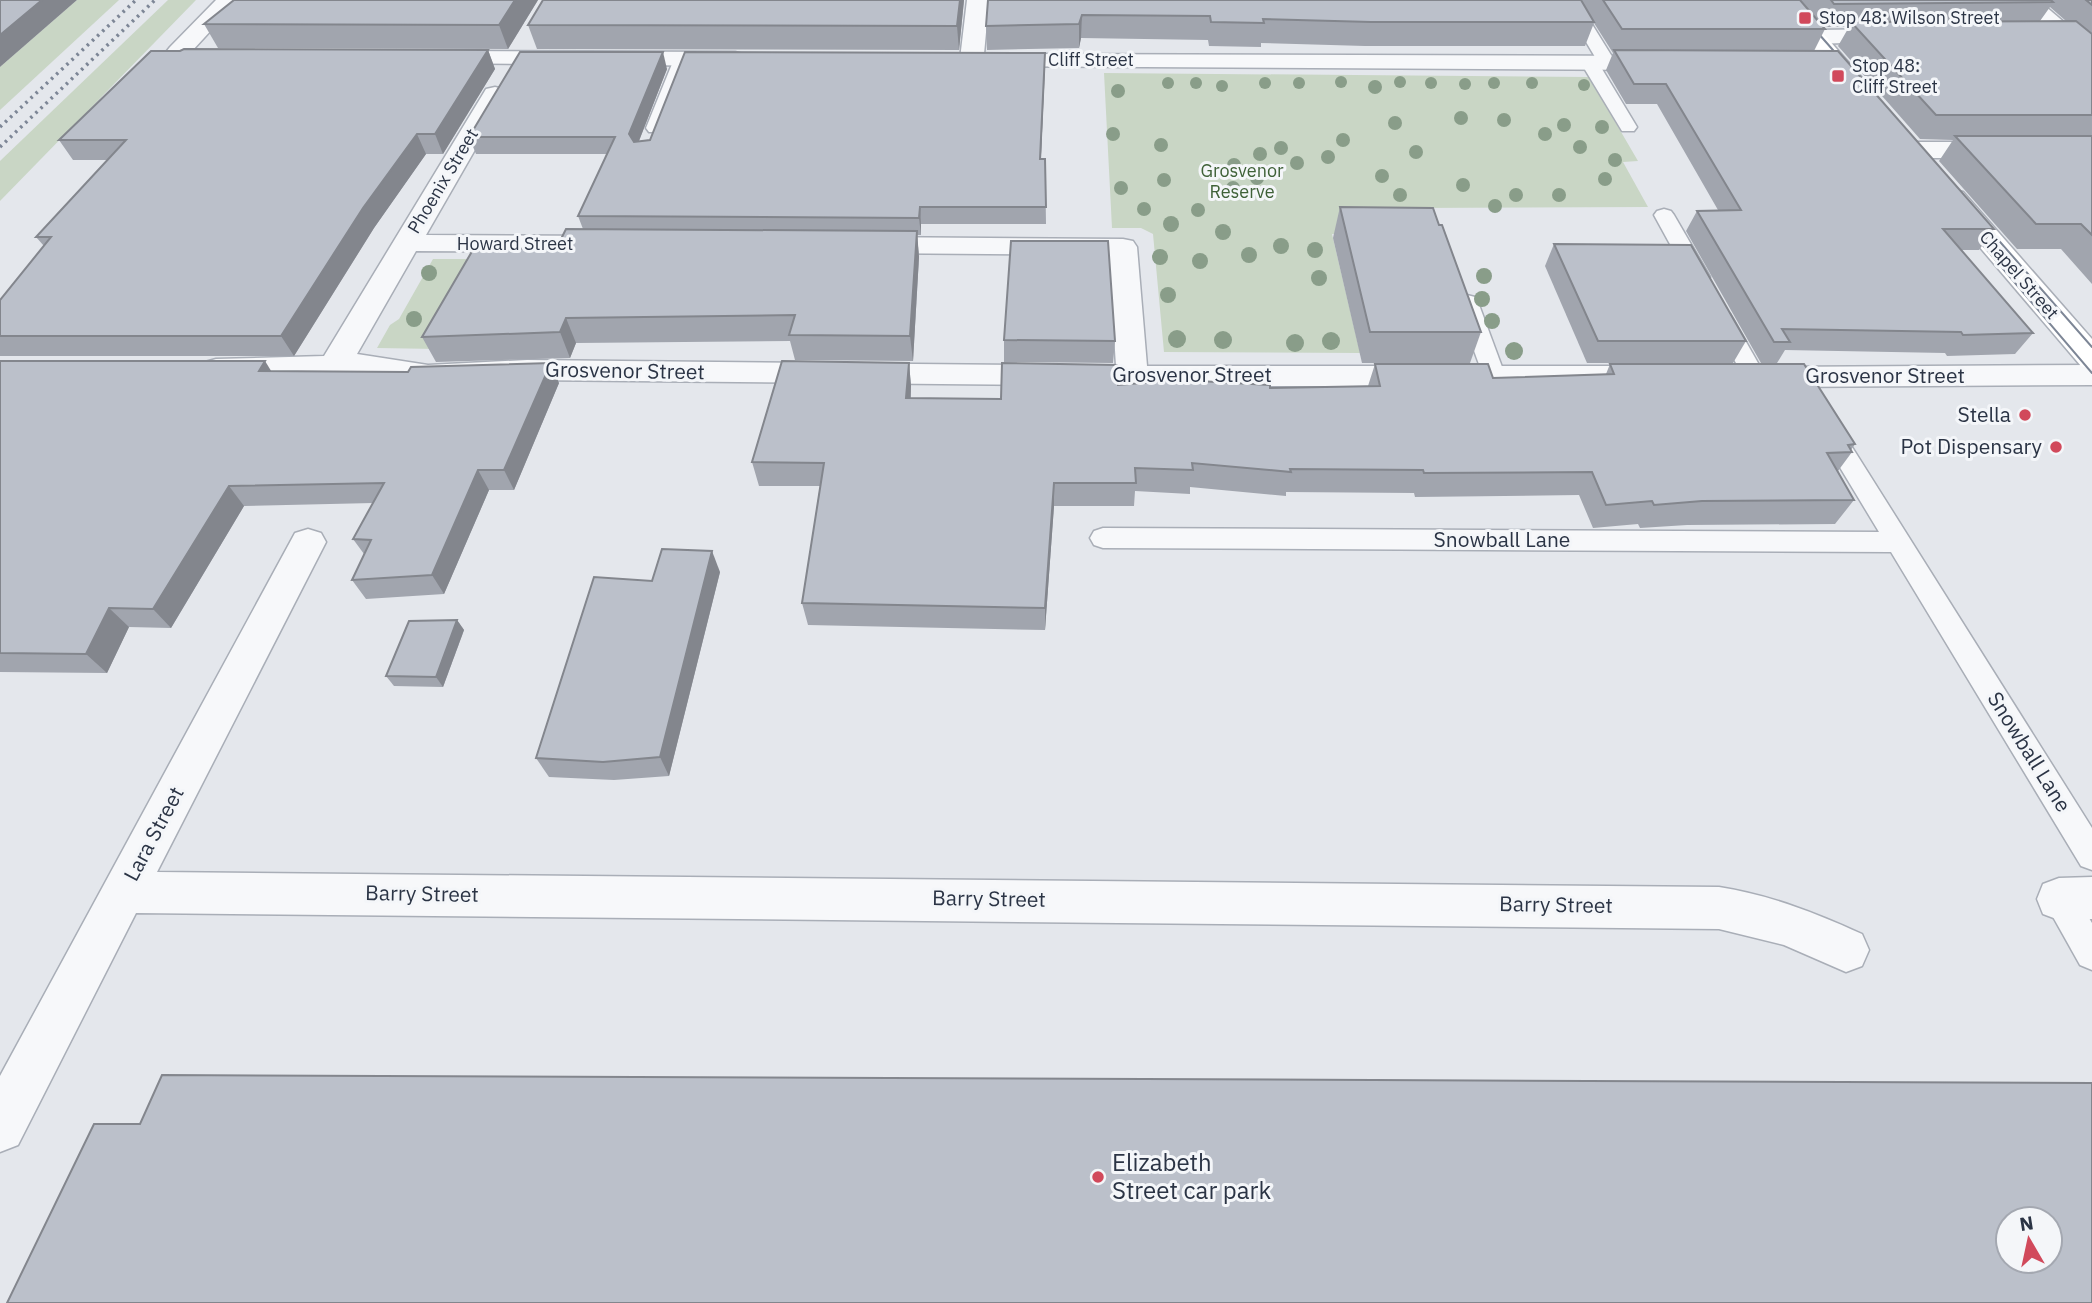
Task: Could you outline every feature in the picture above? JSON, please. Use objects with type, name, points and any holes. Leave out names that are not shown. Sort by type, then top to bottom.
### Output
[{"type":"street","points":[[228,0],[181,48],[179,55],[192,58],[248,58]]},
{"type":"street","points":[[972,59],[978,0]]},
{"type":"street","name":"Chapel Street","points":[[1782,0],[2092,359]]},
{"type":"street","points":[[2025,0],[2092,58]]},
{"type":"street","points":[[2046,0],[2092,33]]},
{"type":"street","points":[[2036,35],[2064,35]]},
{"type":"street","points":[[1814,37],[1915,36]]},
{"type":"street","points":[[422,58],[522,49],[682,59],[751,59]]},
{"type":"street","name":"Phoenix Street","points":[[335,363],[522,49]]},
{"type":"street","name":"Cliff Street","points":[[945,59],[1690,63]]},
{"type":"street","points":[[1801,63],[1836,63]]},
{"type":"street","points":[[1894,131],[2092,150]]},
{"type":"street","name":"Howard Street","points":[[406,243],[642,244]]},
{"type":"street","points":[[834,245],[1124,247],[1132,376]]},
{"type":"street","name":"Grosvenor Street","points":[[193,369],[303,369],[335,363],[354,363],[428,375],[527,370],[1132,376],[1644,376]]},
{"type":"street","name":"Grosvenor Street","points":[[1741,377],[2092,375]]},
{"type":"street","name":"Lara Street","points":[[0,1127],[308,542]]},
{"type":"street","name":"Barry Street","points":[[124,891],[1719,908],[1766,915],[1846,950]]},
{"type":"lane","points":[[1569,0],[1628,127]]},
{"type":"lane","points":[[650,141],[682,59]]},
{"type":"lane","points":[[1664,215],[1741,377]]},
{"type":"lane","points":[[1460,284],[1494,375]]},
{"type":"lane","name":"Snowball Lane","points":[[1796,377],[2092,856]]},
{"type":"lane","name":"Snowball Lane","points":[[1103,538],[1900,542]]},
{"type":"lane","points":[[2076,899],[2092,954]]},
{"type":"green space","points":[[77,0],[119,0],[0,110],[0,67]]},
{"type":"green space","points":[[168,0],[196,0],[0,201],[0,161]]},
{"type":"green space","name":"Grosvenor Reserve","points":[[1104,73],[1589,77],[1638,161],[1623,162],[1648,207],[1414,208],[1421,233],[1332,234],[1360,353],[1164,352],[1153,234],[1141,228],[1112,228]]},
{"type":"green space","points":[[433,259],[483,259],[438,349],[377,348],[390,325],[399,319]]},
{"type":"building","points":[[0,0],[42,0],[0,35]]},
{"type":"building","points":[[234,0],[515,0],[499,25],[204,24]]},
{"type":"building","points":[[543,0],[960,0],[957,26],[528,25]]},
{"type":"building","points":[[988,0],[1581,0],[1594,22],[1263,19],[1264,23],[1211,22],[1210,16],[1082,15],[1079,24],[986,26]]},
{"type":"building","points":[[1603,0],[1800,0],[1825,29],[1622,29]]},
{"type":"building","points":[[1831,0],[2051,0],[2053,2],[1834,4]]},
{"type":"building","points":[[2076,21],[2092,34],[2092,115],[1936,115],[1851,22]]},
{"type":"building","points":[[488,50],[435,134],[417,134],[363,208],[281,336],[0,336],[0,300],[51,237],[36,237],[126,140],[59,140],[151,51]]},
{"type":"building","points":[[1614,50],[1838,51],[1994,229],[1943,229],[2033,333],[1963,335],[1961,332],[1782,329],[1790,342],[1774,342],[1697,211],[1741,210],[1666,84],[1634,84]]},
{"type":"building","points":[[520,52],[663,52],[629,134],[634,142],[650,140],[685,52],[1045,53],[1040,159],[1045,159],[1046,207],[920,207],[919,218],[578,216],[615,137],[469,137]]},
{"type":"building","points":[[1955,136],[2092,136],[2092,235],[2081,224],[2036,224]]},
{"type":"building","points":[[1340,207],[1433,208],[1439,225],[1442,225],[1481,332],[1370,332]]},
{"type":"building","points":[[566,229],[917,231],[910,336],[789,335],[795,315],[566,318],[560,332],[422,337],[474,248],[556,249]]},
{"type":"building","points":[[1011,241],[1108,241],[1115,341],[1004,340]]},
{"type":"building","points":[[1554,244],[1691,245],[1746,341],[1598,341]]},
{"type":"building","points":[[0,361],[265,361],[259,371],[408,372],[411,367],[551,363],[504,470],[478,470],[432,575],[352,580],[371,540],[353,539],[384,483],[229,486],[153,609],[109,608],[86,654],[0,653]]},
{"type":"building","points":[[782,361],[909,363],[906,398],[1001,399],[1002,363],[1117,365],[1118,385],[1180,380],[1270,385],[1270,388],[1380,386],[1375,364],[1488,364],[1493,378],[1614,374],[1610,364],[1804,364],[1855,444],[1848,445],[1852,452],[1827,453],[1854,500],[1702,501],[1654,505],[1652,501],[1606,505],[1592,472],[1424,473],[1423,470],[1290,469],[1291,472],[1192,463],[1193,470],[1135,468],[1136,483],[1054,483],[1045,608],[802,603],[824,463],[752,462]]},
{"type":"building","points":[[662,549],[712,551],[660,757],[603,762],[536,758],[594,577],[652,581]]},
{"type":"building","points":[[457,620],[436,677],[386,676],[409,621]]},
{"type":"building","name":"Elizabeth Street car park","points":[[162,1075],[2092,1083],[2092,1303],[7,1303],[94,1124],[140,1124]]},
{"type":"tram line","points":[[1789,0],[1847,66]]},
{"type":"tram line","points":[[1980,219],[2092,347]]},
{"type":"tram line","points":[[1969,229],[2092,373]]},
{"type":"railway","points":[[0,127],[136,0]]},
{"type":"railway","points":[[0,147],[155,0]]},
{"type":"place","name":"Stop 48: Wilson Street","points":[[1805,18]]},
{"type":"place","name":"Stop 48: Cliff Street","points":[[1838,76]]},
{"type":"place","name":"Stella","points":[[2025,415]]},
{"type":"place","name":"Pot Dispensary","points":[[2056,447]]},
{"type":"place","name":"Elizabeth Street car park","points":[[1098,1177]]}]
